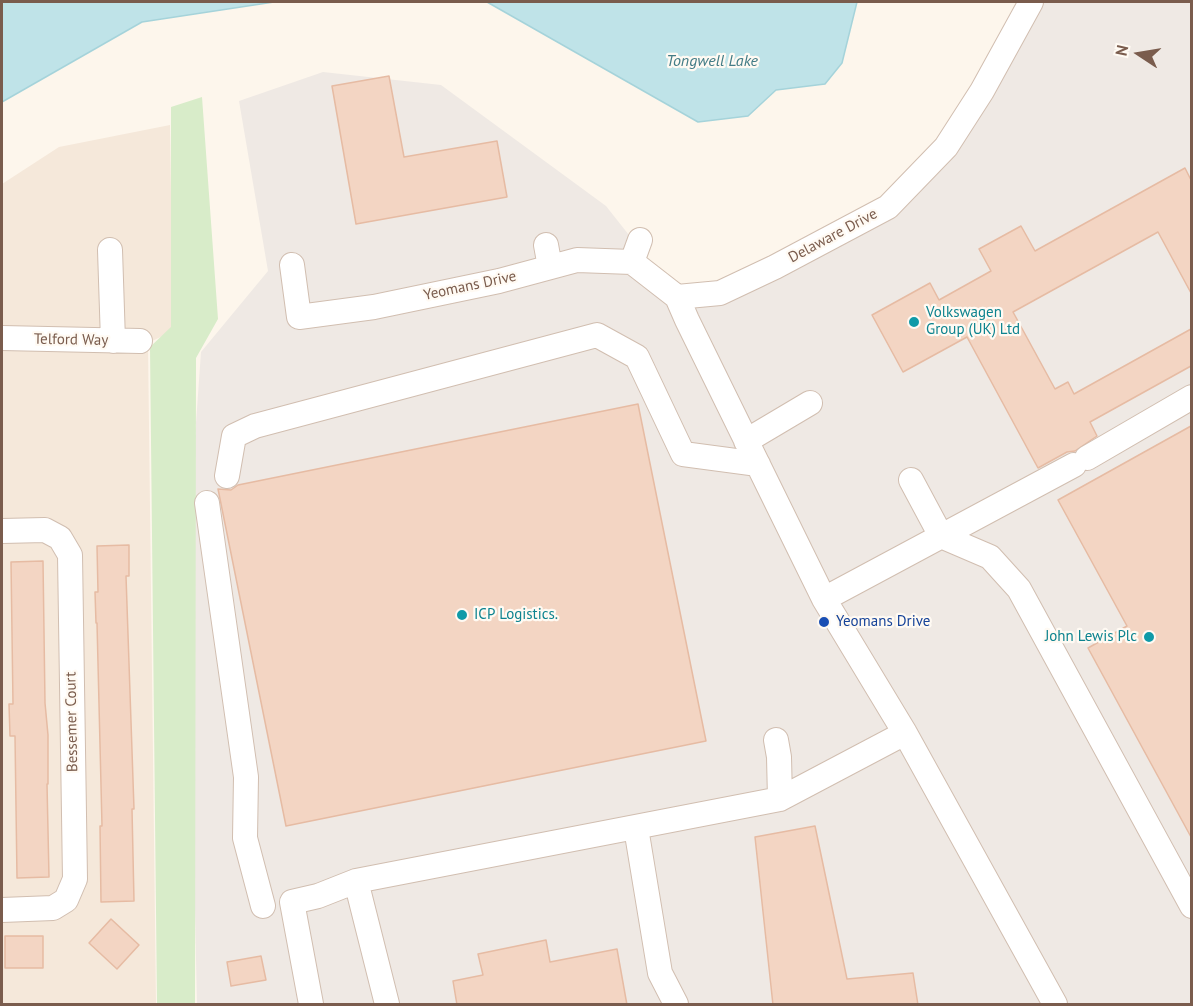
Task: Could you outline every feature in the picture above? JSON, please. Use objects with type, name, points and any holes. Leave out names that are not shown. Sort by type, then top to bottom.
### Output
[{"type":"street","name":"Delaware Drive","points":[[677,297],[720,292],[775,267],[888,207],[946,147],[982,91],[1031,2]]},
{"type":"street","points":[[110,250],[113,341]]},
{"type":"street","name":"Yeomans Drive","points":[[292,265],[298,317],[374,307],[499,281],[548,256],[577,260],[636,251],[677,297],[824,599],[905,733],[1055,1005]]},
{"type":"street","points":[[227,476],[234,436],[255,426],[597,334],[637,357],[683,454],[758,464]]},
{"type":"street","name":"Telford Way","points":[[2,339],[140,341]]},
{"type":"street","points":[[824,599],[1081,462],[1191,397]]},
{"type":"street","points":[[746,441],[810,404]]},
{"type":"street","points":[[910,480],[941,536],[990,557],[1019,589],[1190,899]]},
{"type":"street","points":[[207,503],[246,777],[245,838],[254,908],[318,896],[356,881],[780,799],[905,733]]},
{"type":"street","name":"Bessemer Court","points":[[2,531],[45,530],[60,538],[70,555],[75,879],[66,900],[53,908],[2,910]]},
{"type":"street","points":[[776,740],[779,757],[780,799]]},
{"type":"street","points":[[636,828],[660,973],[676,1005]]},
{"type":"street","points":[[356,881],[387,1005]]},
{"type":"street","points":[[292,902],[311,1005]]},
{"type":"shaded area","points":[[1044,2],[1191,2],[1191,1004],[197,1004],[187,551],[201,352],[268,271],[239,101],[323,72],[441,85],[606,206],[678,297],[887,210],[1025,34]]},
{"type":"shaded area","points":[[170,125],[173,331],[148,343],[156,1004],[2,1004],[2,184],[59,147]]},
{"type":"green space","points":[[202,97],[218,319],[196,358],[195,1004],[157,1004],[150,347],[171,327],[171,107]]},
{"type":"water","points":[[2,2],[274,2],[142,22],[2,102]]},
{"type":"water","name":"Tongwell Lake","points":[[487,2],[857,2],[842,63],[825,84],[776,90],[748,116],[698,122]]},
{"type":"building","points":[[389,76],[404,157],[497,141],[507,197],[356,224],[332,86]]},
{"type":"building","name":"Volkswagen Group (UK) Ltd","points":[[1185,168],[1191,180],[1191,293],[1158,232],[1013,312],[1055,389],[1068,382],[1074,394],[1191,329],[1191,366],[1090,422],[1097,436],[1075,451],[1067,452],[1038,468],[967,337],[903,372],[872,315],[930,283],[939,300],[991,271],[979,249],[1021,226],[1035,251]]},
{"type":"building","name":"ICP Logistics.","points":[[638,404],[706,741],[286,826],[218,489],[231,490],[238,485]]},
{"type":"building","name":"John Lewis Plc","points":[[1191,426],[1191,837],[1088,648],[1127,626],[1058,500]]},
{"type":"building","points":[[129,545],[129,576],[126,576],[134,809],[132,809],[134,901],[101,902],[100,826],[102,826],[95,592],[98,592],[97,546]]},
{"type":"building","points":[[43,561],[49,877],[17,878],[15,736],[10,736],[9,704],[13,704],[11,562]]},
{"type":"building","points":[[815,826],[847,979],[913,973],[918,1005],[773,1005],[755,837]]},
{"type":"building","points":[[111,919],[139,945],[117,969],[89,943]]},
{"type":"building","points":[[5,936],[43,936],[43,968],[5,968]]},
{"type":"building","points":[[546,940],[550,962],[617,949],[627,1005],[457,1005],[453,981],[483,975],[478,954]]},
{"type":"building","points":[[261,956],[266,980],[231,986],[227,962]]},
{"type":"place","name":"Volkswagen Group (UK) Ltd","points":[[914,322]]},
{"type":"place","name":"ICP Logistics.","points":[[462,615]]},
{"type":"place","name":"Yeomans Drive","points":[[824,622]]},
{"type":"place","name":"John Lewis Plc","points":[[1149,637]]}]
